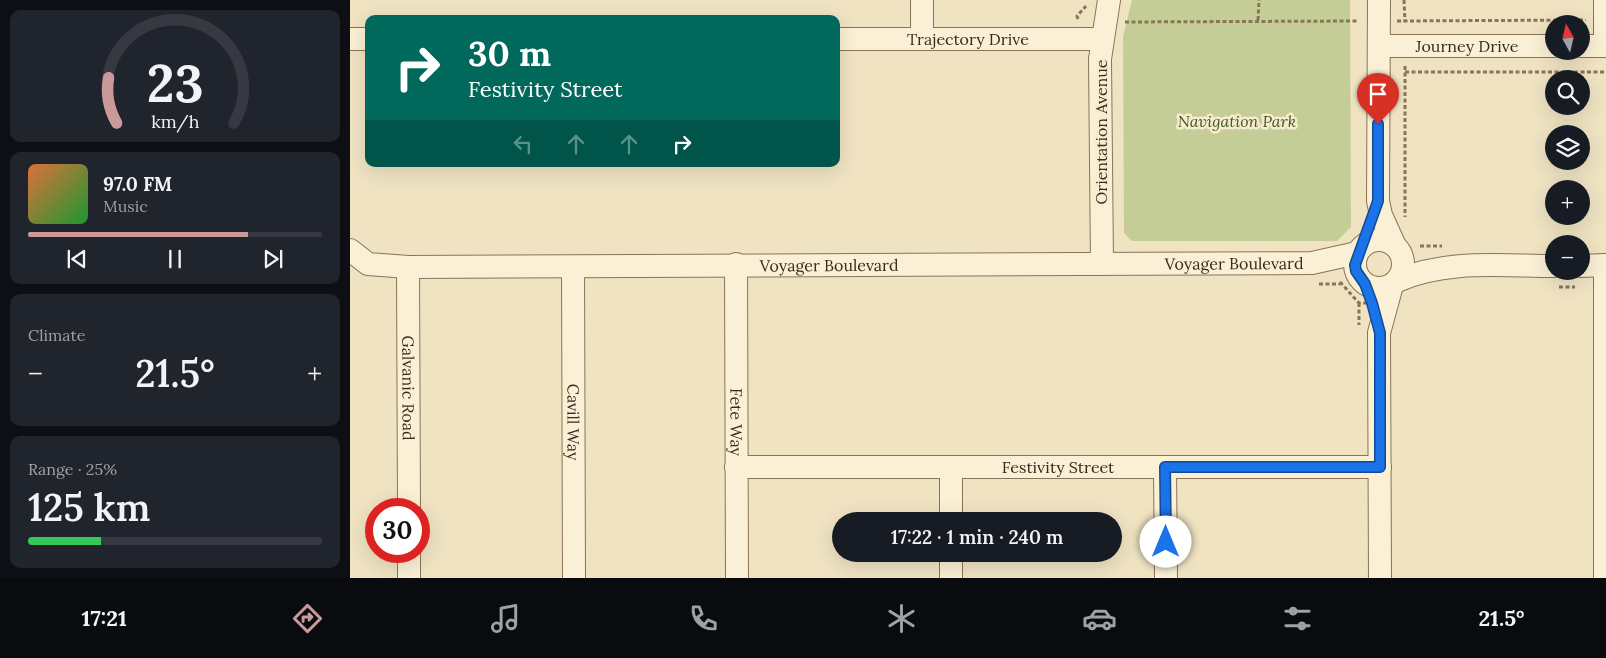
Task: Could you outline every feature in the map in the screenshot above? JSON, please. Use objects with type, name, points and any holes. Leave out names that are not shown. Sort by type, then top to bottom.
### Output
[{"type":"street","points":[[922,0],[922,38]]},
{"type":"street","name":"Orientation Avenue","points":[[1102,264],[1101,39],[1109,0]]},
{"type":"street","points":[[1379,10],[1378,201],[1381,215],[1403,263],[1394,283],[1380,333],[1380,578]]},
{"type":"street","points":[[1590,46],[1606,46],[1605,10]]},
{"type":"street","name":"Trajectory Drive","points":[[840,38],[1101,39]]},
{"type":"street","points":[[350,39],[365,39]]},
{"type":"street","name":"Journey Drive","points":[[1379,46],[1545,46]]},
{"type":"street","points":[[1378,201],[1359,250],[1356,285],[1380,333]]},
{"type":"street","points":[[1359,250],[1372,241],[1384,240],[1398,249],[1444,266],[1545,275]]},
{"type":"street","name":"Voyager Boulevard","points":[[350,250],[368,264],[408,267],[573,267],[736,264],[1102,264],[1312,274],[1356,285]]},
{"type":"street","name":"Voyager Boulevard","points":[[1312,274],[1359,250]]},
{"type":"street","name":"Fete Way","points":[[736,264],[736,578]]},
{"type":"street","points":[[1356,285],[1375,288],[1394,283],[1426,270],[1444,266]]},
{"type":"street","name":"Galvanic Road","points":[[408,267],[409,498]]},
{"type":"street","name":"Cavill Way","points":[[573,267],[574,578]]},
{"type":"street","points":[[1590,268],[1605,272],[1605,578]]},
{"type":"street","name":"Festivity Street","points":[[736,467],[1380,467]]},
{"type":"street","points":[[1165,467],[1166,578]]},
{"type":"street","points":[[951,468],[951,512]]},
{"type":"street","points":[[951,562],[951,578]]},
{"type":"street","points":[[409,563],[409,578]]},
{"type":"path","points":[[1258,20],[1259,0]]},
{"type":"path","points":[[1404,0],[1405,218]]},
{"type":"path","points":[[1124,22],[1258,20],[1379,10],[1405,21],[1605,10]]},
{"type":"path","points":[[1404,72],[1606,72]]},
{"type":"path","points":[[1590,273],[1605,272]]},
{"type":"path","points":[[1312,274],[1356,285]]},
{"type":"path","points":[[1356,285],[1359,303],[1356,285]]},
{"type":"green space","name":"Navigation Park","points":[[1132,0],[1350,0],[1351,227],[1337,241],[1132,241],[1124,233],[1123,37]]},
{"type":"route","points":[[1166,542],[1165,467],[1380,467],[1378,371],[1380,333],[1372,303],[1365,284],[1358,277],[1355,265],[1355,258],[1370,227],[1378,201],[1378,124]]}]
